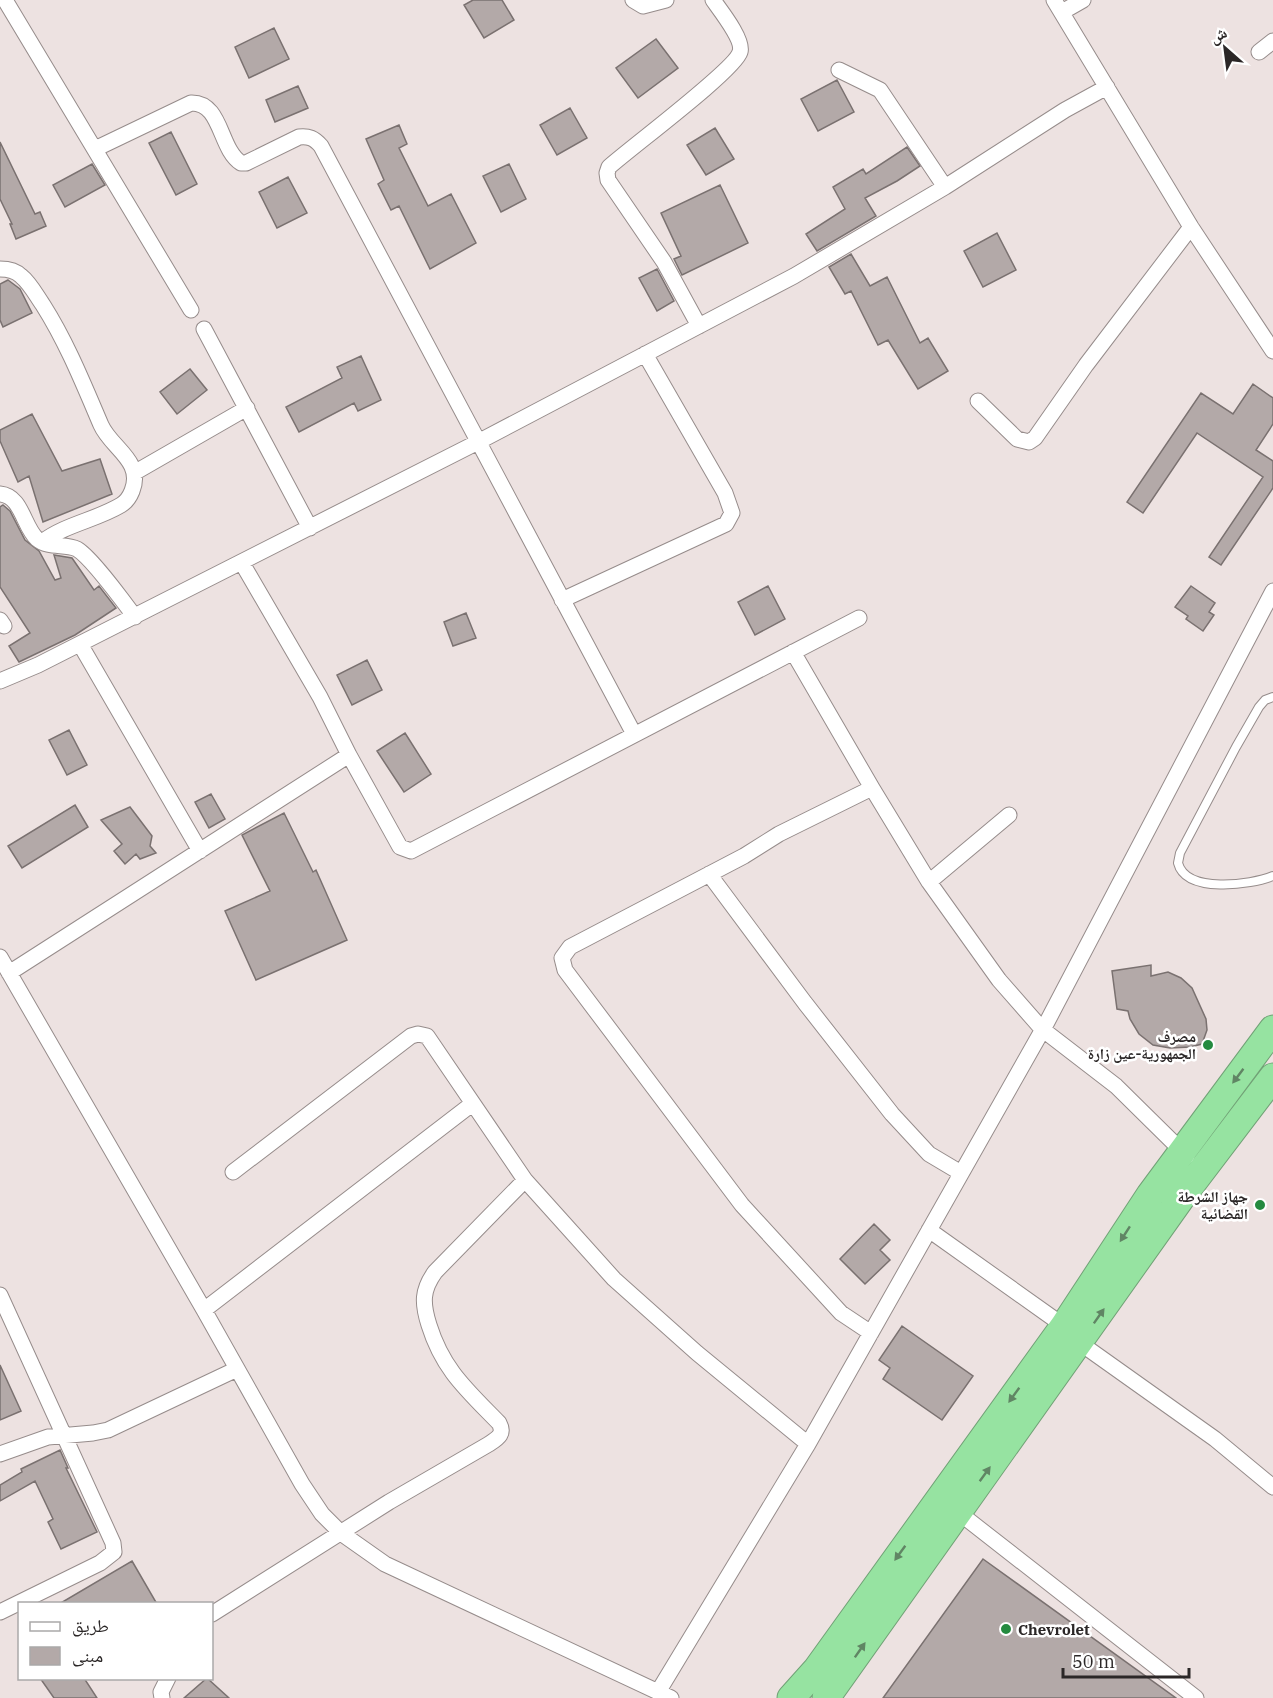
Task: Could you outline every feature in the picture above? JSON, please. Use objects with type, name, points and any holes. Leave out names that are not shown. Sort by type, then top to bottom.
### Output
[{"type":"highway","points":[[826,1698],[958,1512],[1072,1335],[1150,1195],[1273,1029]]},
{"type":"highway","points":[[791,1698],[817,1668],[1273,1077]]},
{"type":"street","points":[[5,0],[191,310]]},
{"type":"street","points":[[633,0],[643,6],[666,0]]},
{"type":"street","points":[[699,326],[664,262],[608,180],[607,173],[609,167],[704,88],[733,62],[740,52],[740,44],[733,30],[713,0]]},
{"type":"street","points":[[1083,0],[1058,6],[1191,227],[1273,351]]},
{"type":"street","points":[[1259,52],[1273,41]]},
{"type":"street","points":[[839,70],[880,90],[945,187]]},
{"type":"street","points":[[0,681],[80,644],[242,563],[794,276],[945,187],[1065,110],[1107,87]]},
{"type":"street","points":[[94,149],[191,103],[199,102],[210,111],[232,154],[241,163],[246,163],[299,137],[307,136],[321,146],[634,734]]},
{"type":"street","points":[[978,401],[1017,439],[1029,442],[1035,438],[1086,364],[1191,227]]},
{"type":"street","points":[[0,269],[14,271],[21,275],[32,288],[75,363],[104,431],[128,458],[134,473],[134,487],[121,505],[61,530],[42,542]]},
{"type":"street","points":[[204,329],[310,528]]},
{"type":"street","points":[[562,600],[726,524],[732,513],[725,493],[645,354]]},
{"type":"street","points":[[134,473],[247,408]]},
{"type":"street","points":[[0,494],[5,494],[14,500],[34,535],[42,542],[79,550],[135,616]]},
{"type":"street","points":[[242,563],[320,698],[400,847],[411,851],[859,618]]},
{"type":"street","points":[[0,957],[302,1484],[322,1514],[341,1533],[385,1564],[665,1695],[1042,1029],[1273,592]]},
{"type":"street","points":[[80,644],[200,851]]},
{"type":"street","points":[[793,652],[930,882],[999,980],[1042,1029],[1116,1086],[1203,1170]]},
{"type":"street","points":[[9,973],[350,755]]},
{"type":"street","points":[[871,1333],[841,1312],[742,1204],[565,970],[562,958],[570,947],[764,845],[779,834],[872,788]]},
{"type":"street","points":[[930,882],[1009,815]]},
{"type":"street","points":[[709,874],[805,1004],[892,1114],[929,1154],[961,1173]]},
{"type":"street","points":[[233,1172],[411,1036],[418,1034],[427,1036],[525,1180],[614,1279],[697,1353],[808,1444]]},
{"type":"street","points":[[204,1310],[472,1104]]},
{"type":"street","points":[[213,1613],[389,1502],[489,1444],[501,1434],[502,1428],[499,1423],[454,1376],[442,1360],[425,1313],[424,1294],[435,1272],[525,1180]]},
{"type":"street","points":[[929,1230],[1215,1439],[1273,1487]]},
{"type":"street","points":[[0,1295],[113,1543],[114,1552],[100,1563],[20,1602]]},
{"type":"street","points":[[0,1454],[48,1437],[108,1430],[237,1369]]},
{"type":"street","points":[[958,1512],[1196,1698]]},
{"type":"street","points":[[0,1612],[18,1603]]},
{"type":"street","points":[[162,1698],[160,1692],[167,1680]]},
{"type":"lane","points":[[1273,697],[1262,703],[1236,747],[1180,853],[1178,863],[1191,880],[1207,884],[1238,884],[1273,876]]},
{"type":"building","points":[[473,0],[502,0],[514,20],[484,38],[464,5]]},
{"type":"building","points":[[274,28],[289,59],[249,78],[235,47]]},
{"type":"building","points":[[656,39],[678,68],[638,98],[616,68]]},
{"type":"building","points":[[837,80],[854,112],[818,131],[801,99]]},
{"type":"building","points":[[298,86],[308,108],[275,122],[266,100]]},
{"type":"building","points":[[570,108],[587,138],[557,155],[540,125]]},
{"type":"building","points":[[399,125],[407,144],[399,148],[428,206],[451,194],[476,243],[430,269],[399,206],[391,210],[378,184],[384,180],[366,139]]},
{"type":"building","points":[[715,128],[734,159],[706,175],[687,145]]},
{"type":"building","points":[[171,132],[197,184],[176,195],[149,143]]},
{"type":"building","points":[[0,142],[35,214],[40,212],[46,226],[16,239],[10,224],[12,224],[0,199]]},
{"type":"building","points":[[907,147],[920,166],[865,198],[876,216],[817,251],[806,234],[845,209],[833,187],[863,169],[866,174]]},
{"type":"building","points":[[92,164],[105,185],[65,207],[53,185]]},
{"type":"building","points":[[509,164],[526,199],[501,212],[483,176]]},
{"type":"building","points":[[288,177],[307,213],[277,228],[259,192]]},
{"type":"building","points":[[720,185],[748,243],[682,275],[674,259],[681,256],[661,213]]},
{"type":"building","points":[[997,233],[1016,270],[983,287],[964,251]]},
{"type":"building","points":[[851,254],[870,286],[887,277],[920,343],[928,338],[948,371],[918,389],[888,340],[878,345],[851,291],[845,294],[829,267]]},
{"type":"building","points":[[657,269],[674,301],[657,311],[639,278]]},
{"type":"building","points":[[8,280],[20,289],[32,313],[3,327],[0,320],[0,284]]},
{"type":"building","points":[[361,356],[381,400],[358,411],[354,403],[299,432],[286,407],[342,378],[337,367]]},
{"type":"building","points":[[190,369],[207,390],[177,414],[160,392]]},
{"type":"building","points":[[1253,384],[1273,398],[1273,424],[1256,450],[1273,461],[1273,488],[1221,565],[1209,557],[1263,477],[1197,433],[1143,513],[1127,502],[1201,393],[1233,414]]},
{"type":"building","points":[[32,414],[62,471],[100,459],[112,494],[43,522],[29,476],[18,482],[0,441],[0,430]]},
{"type":"building","points":[[3,505],[10,511],[25,540],[39,551],[55,580],[61,578],[54,555],[72,558],[94,590],[99,586],[116,608],[75,635],[19,662],[9,646],[30,633],[0,587],[0,507]]},
{"type":"building","points":[[768,586],[785,619],[755,635],[738,602]]},
{"type":"building","points":[[1191,586],[1215,603],[1209,612],[1214,615],[1203,631],[1186,619],[1188,616],[1175,607]]},
{"type":"building","points":[[466,613],[476,638],[453,646],[444,622]]},
{"type":"building","points":[[367,660],[382,690],[352,705],[337,675]]},
{"type":"building","points":[[69,730],[87,765],[67,775],[49,740]]},
{"type":"building","points":[[405,733],[431,774],[404,792],[377,751]]},
{"type":"building","points":[[211,794],[225,819],[209,828],[195,802]]},
{"type":"building","points":[[75,805],[88,827],[22,868],[8,846]]},
{"type":"building","points":[[130,807],[152,836],[150,846],[156,853],[140,859],[136,854],[125,864],[114,851],[122,844],[101,820]]},
{"type":"building","points":[[284,813],[313,872],[316,870],[347,940],[256,980],[225,911],[270,891],[242,835]]},
{"type":"building","points":[[1151,965],[1151,976],[1168,972],[1181,978],[1192,988],[1206,1019],[1207,1030],[1202,1044],[1170,1048],[1153,1045],[1139,1034],[1128,1011],[1117,1009],[1112,971]]},
{"type":"building","points":[[874,1224],[890,1240],[880,1250],[890,1260],[865,1284],[840,1259]]},
{"type":"building","points":[[902,1326],[973,1376],[942,1420],[883,1379],[890,1368],[879,1360]]},
{"type":"building","points":[[0,1365],[21,1411],[0,1420]]},
{"type":"building","points":[[60,1450],[68,1468],[66,1468],[97,1532],[61,1549],[48,1522],[53,1519],[35,1481],[0,1501],[0,1485],[22,1472],[21,1469]]},
{"type":"building","name":"Chevrolet","points":[[983,1559],[1176,1698],[883,1698]]},
{"type":"building","points":[[132,1561],[156,1602],[62,1602]]},
{"type":"building","points":[[41,1680],[85,1680],[97,1698],[54,1698]]},
{"type":"building","points":[[205,1680],[209,1680],[229,1698],[184,1698]]},
{"type":"place","name":"مصرف الجمهورية-عين زارة","points":[[1208,1045]]},
{"type":"place","name":"جهاز الشرطة القضائية","points":[[1260,1205]]},
{"type":"place","name":"Chevrolet","points":[[1006,1629]]}]
